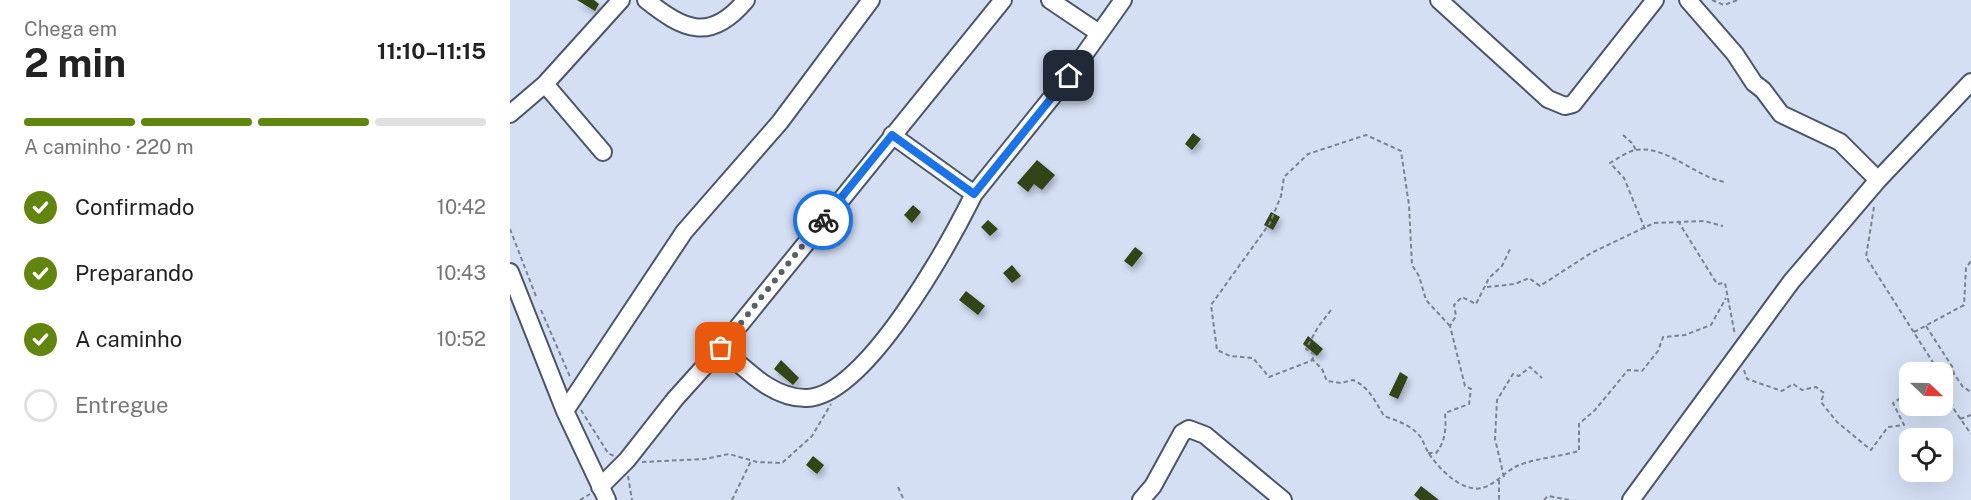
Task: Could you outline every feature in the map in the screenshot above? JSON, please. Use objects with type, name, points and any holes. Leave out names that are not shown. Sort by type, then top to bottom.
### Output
[{"type":"street","points":[[510,114],[545,84],[621,0]]},
{"type":"street","points":[[646,0],[671,20],[691,28],[708,28],[723,22],[746,0]]},
{"type":"street","points":[[565,411],[684,232],[780,122],[871,0]]},
{"type":"street","points":[[604,494],[627,460],[675,399],[721,348],[1003,0]]},
{"type":"street","points":[[1050,0],[1099,33]]},
{"type":"street","points":[[721,348],[762,383],[786,395],[806,398],[827,395],[844,382],[899,320],[926,283],[974,194],[1069,76],[1123,0]]},
{"type":"street","points":[[1439,0],[1548,99],[1565,106],[1573,104],[1655,0]]},
{"type":"street","points":[[1688,0],[1735,54],[1754,83],[1763,90],[1781,114],[1840,142],[1878,180]]},
{"type":"street","points":[[1631,500],[1791,282],[1878,180],[1971,82]]},
{"type":"street","points":[[545,84],[603,152]]},
{"type":"street","points":[[892,135],[974,194]]},
{"type":"street","points":[[510,272],[565,411],[604,494]]},
{"type":"street","points":[[1142,500],[1153,486],[1182,433],[1189,429],[1205,435],[1283,500]]},
{"type":"path","points":[[1712,0],[1724,5],[1738,0]]},
{"type":"path","points":[[1331,310],[1310,339],[1306,349],[1315,355],[1311,361],[1269,376],[1253,358],[1230,356],[1217,351],[1211,305],[1270,223],[1281,196],[1284,177],[1308,154],[1366,135],[1401,151],[1404,157],[1412,265],[1419,276],[1426,300],[1450,327],[1465,386],[1471,389],[1469,404],[1444,413],[1446,431],[1441,447],[1436,453],[1428,453]]},
{"type":"path","points":[[1623,135],[1632,142],[1636,150]]},
{"type":"path","points":[[1645,229],[1624,177],[1610,163],[1636,150],[1680,160],[1715,180],[1725,182]]},
{"type":"path","points":[[1875,202],[1866,257],[1933,362]]},
{"type":"path","points":[[1678,221],[1717,284],[1725,283],[1726,298],[1747,379],[1782,391],[1793,384],[1802,390],[1816,387],[1824,393],[1821,402],[1837,422],[1871,450],[1888,427],[1904,425],[1900,416]]},
{"type":"path","points":[[1487,287],[1515,284],[1528,278],[1540,286],[1591,253],[1654,223],[1704,221],[1723,226]]},
{"type":"path","points":[[510,229],[577,393],[581,410],[608,453],[627,460],[705,459],[729,454],[751,460],[782,463],[812,436],[844,382]]},
{"type":"path","points":[[1450,327],[1456,316],[1454,305],[1462,297],[1476,304],[1487,287],[1489,278],[1502,266],[1510,247]]},
{"type":"path","points":[[1914,332],[1964,305],[1966,268],[1971,261]]},
{"type":"path","points":[[1311,361],[1313,360],[1323,369],[1327,381],[1341,383],[1353,380],[1362,384],[1369,390],[1384,416],[1400,420],[1420,436],[1428,453],[1448,476],[1456,479],[1463,486],[1480,488],[1504,477],[1515,467],[1534,460],[1579,451],[1579,424],[1595,410],[1628,370],[1642,371],[1658,351],[1663,337],[1685,335],[1711,325],[1726,298]]},
{"type":"path","points":[[1926,326],[1953,368],[1954,374],[1971,392]]},
{"type":"path","points":[[1504,477],[1495,439],[1497,400],[1513,374],[1519,376],[1530,367],[1542,378]]},
{"type":"path","points":[[1899,399],[1893,403],[1899,415]]},
{"type":"path","points":[[1953,404],[1971,435]]},
{"type":"path","points":[[1960,419],[1971,415]]},
{"type":"path","points":[[627,460],[632,500]]},
{"type":"path","points":[[732,500],[751,460]]},
{"type":"path","points":[[1499,480],[1499,500]]},
{"type":"path","points":[[898,487],[904,500]]},
{"type":"path","points":[[1544,500],[1548,496],[1569,500]]},
{"type":"building","points":[[577,0],[594,0],[599,4],[595,11]]},
{"type":"building","points":[[1193,133],[1201,139],[1192,150],[1185,144]]},
{"type":"building","points":[[1037,160],[1055,175],[1042,190],[1034,184],[1028,192],[1017,183]]},
{"type":"building","points":[[913,205],[921,212],[912,223],[904,215]]},
{"type":"building","points":[[1271,212],[1280,217],[1273,230],[1264,225]]},
{"type":"building","points":[[988,220],[998,229],[990,236],[981,227]]},
{"type":"building","points":[[1135,247],[1143,253],[1132,267],[1124,261]]},
{"type":"building","points":[[1012,265],[1021,276],[1012,283],[1003,273]]},
{"type":"building","points":[[966,291],[985,306],[978,315],[959,300]]},
{"type":"building","points":[[1308,336],[1323,349],[1317,356],[1303,344]]},
{"type":"building","points":[[781,360],[799,378],[793,385],[774,369]]},
{"type":"building","points":[[1400,372],[1408,377],[1398,399],[1389,395]]},
{"type":"building","points":[[813,456],[824,465],[817,474],[806,465]]},
{"type":"building","points":[[1421,486],[1439,500],[1420,500],[1414,495]]},
{"type":"way so far","points":[[721,348],[823,220]]},
{"type":"route","points":[[823,220],[892,135],[974,194],[1069,76]]}]
